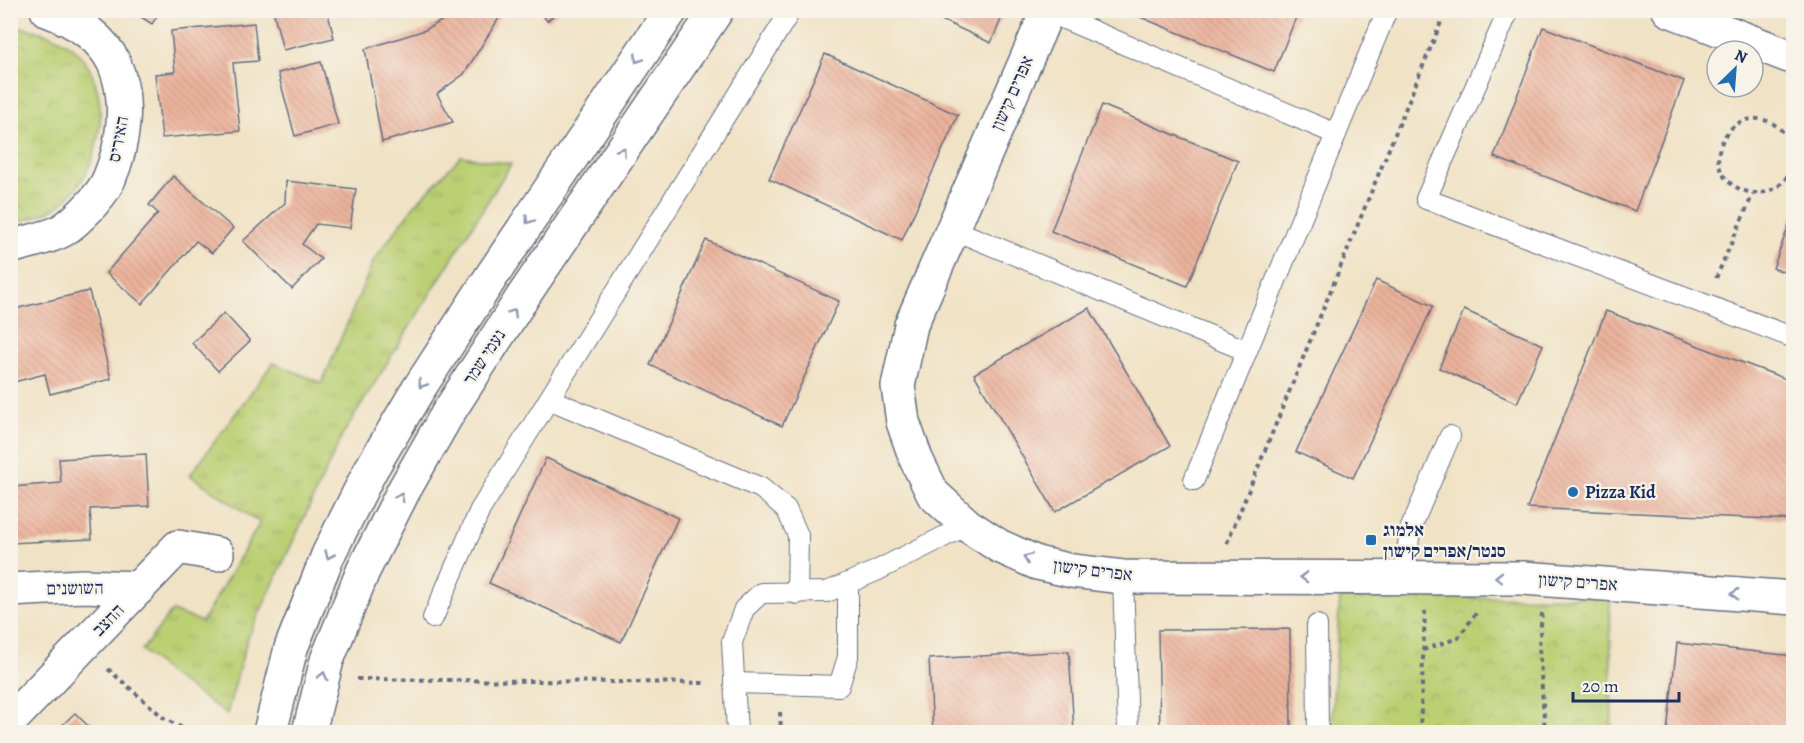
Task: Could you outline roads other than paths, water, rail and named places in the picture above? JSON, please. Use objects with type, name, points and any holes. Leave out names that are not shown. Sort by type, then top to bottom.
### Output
[{"type":"street","name":"האיריס","points":[[10,247],[62,230],[87,210],[108,182],[121,143],[124,103],[114,63],[93,36],[69,19],[47,10]]},
{"type":"street","name":"נעמי שמר","points":[[270,732],[291,648],[328,555],[370,471],[416,393],[493,274],[671,10]]},
{"type":"street","name":"נעמי שמר","points":[[309,732],[327,660],[363,571],[404,490],[448,413],[531,285],[717,10]]},
{"type":"street","points":[[1669,10],[1794,58]]},
{"type":"street","name":"אפרים קישון","points":[[1048,11],[911,325],[898,386],[903,422],[928,485],[933,494],[967,525],[999,546],[1037,562],[1071,571],[1122,577],[1489,577],[1546,579],[1794,598]]},
{"type":"street","name":"החצב","points":[[10,722],[178,547],[217,554]]},
{"type":"street","name":"השושנים","points":[[10,590],[83,586],[139,588]]},
{"type":"lane","points":[[433,618],[480,510],[791,10]]},
{"type":"lane","points":[[1194,480],[1387,10]]},
{"type":"lane","points":[[1509,10],[1426,199],[1794,338]]},
{"type":"lane","points":[[1048,11],[1336,134]]},
{"type":"lane","points":[[952,229],[1247,351]]},
{"type":"lane","points":[[549,399],[760,488],[786,508],[798,535],[797,594]]},
{"type":"lane","points":[[1415,577],[1410,530],[1450,436]]},
{"type":"lane","points":[[737,732],[732,642],[744,609],[760,593],[827,592],[967,525]]},
{"type":"lane","points":[[1122,577],[1128,732]]},
{"type":"lane","points":[[734,683],[839,686],[848,657],[848,583]]},
{"type":"lane","points":[[1317,625],[1318,732]]},
{"type":"place","name":"Pizza Kid","points":[[1573,492]]},
{"type":"place","name":"אלמוג סנטר/אפרים קישון","points":[[1371,540]]}]
